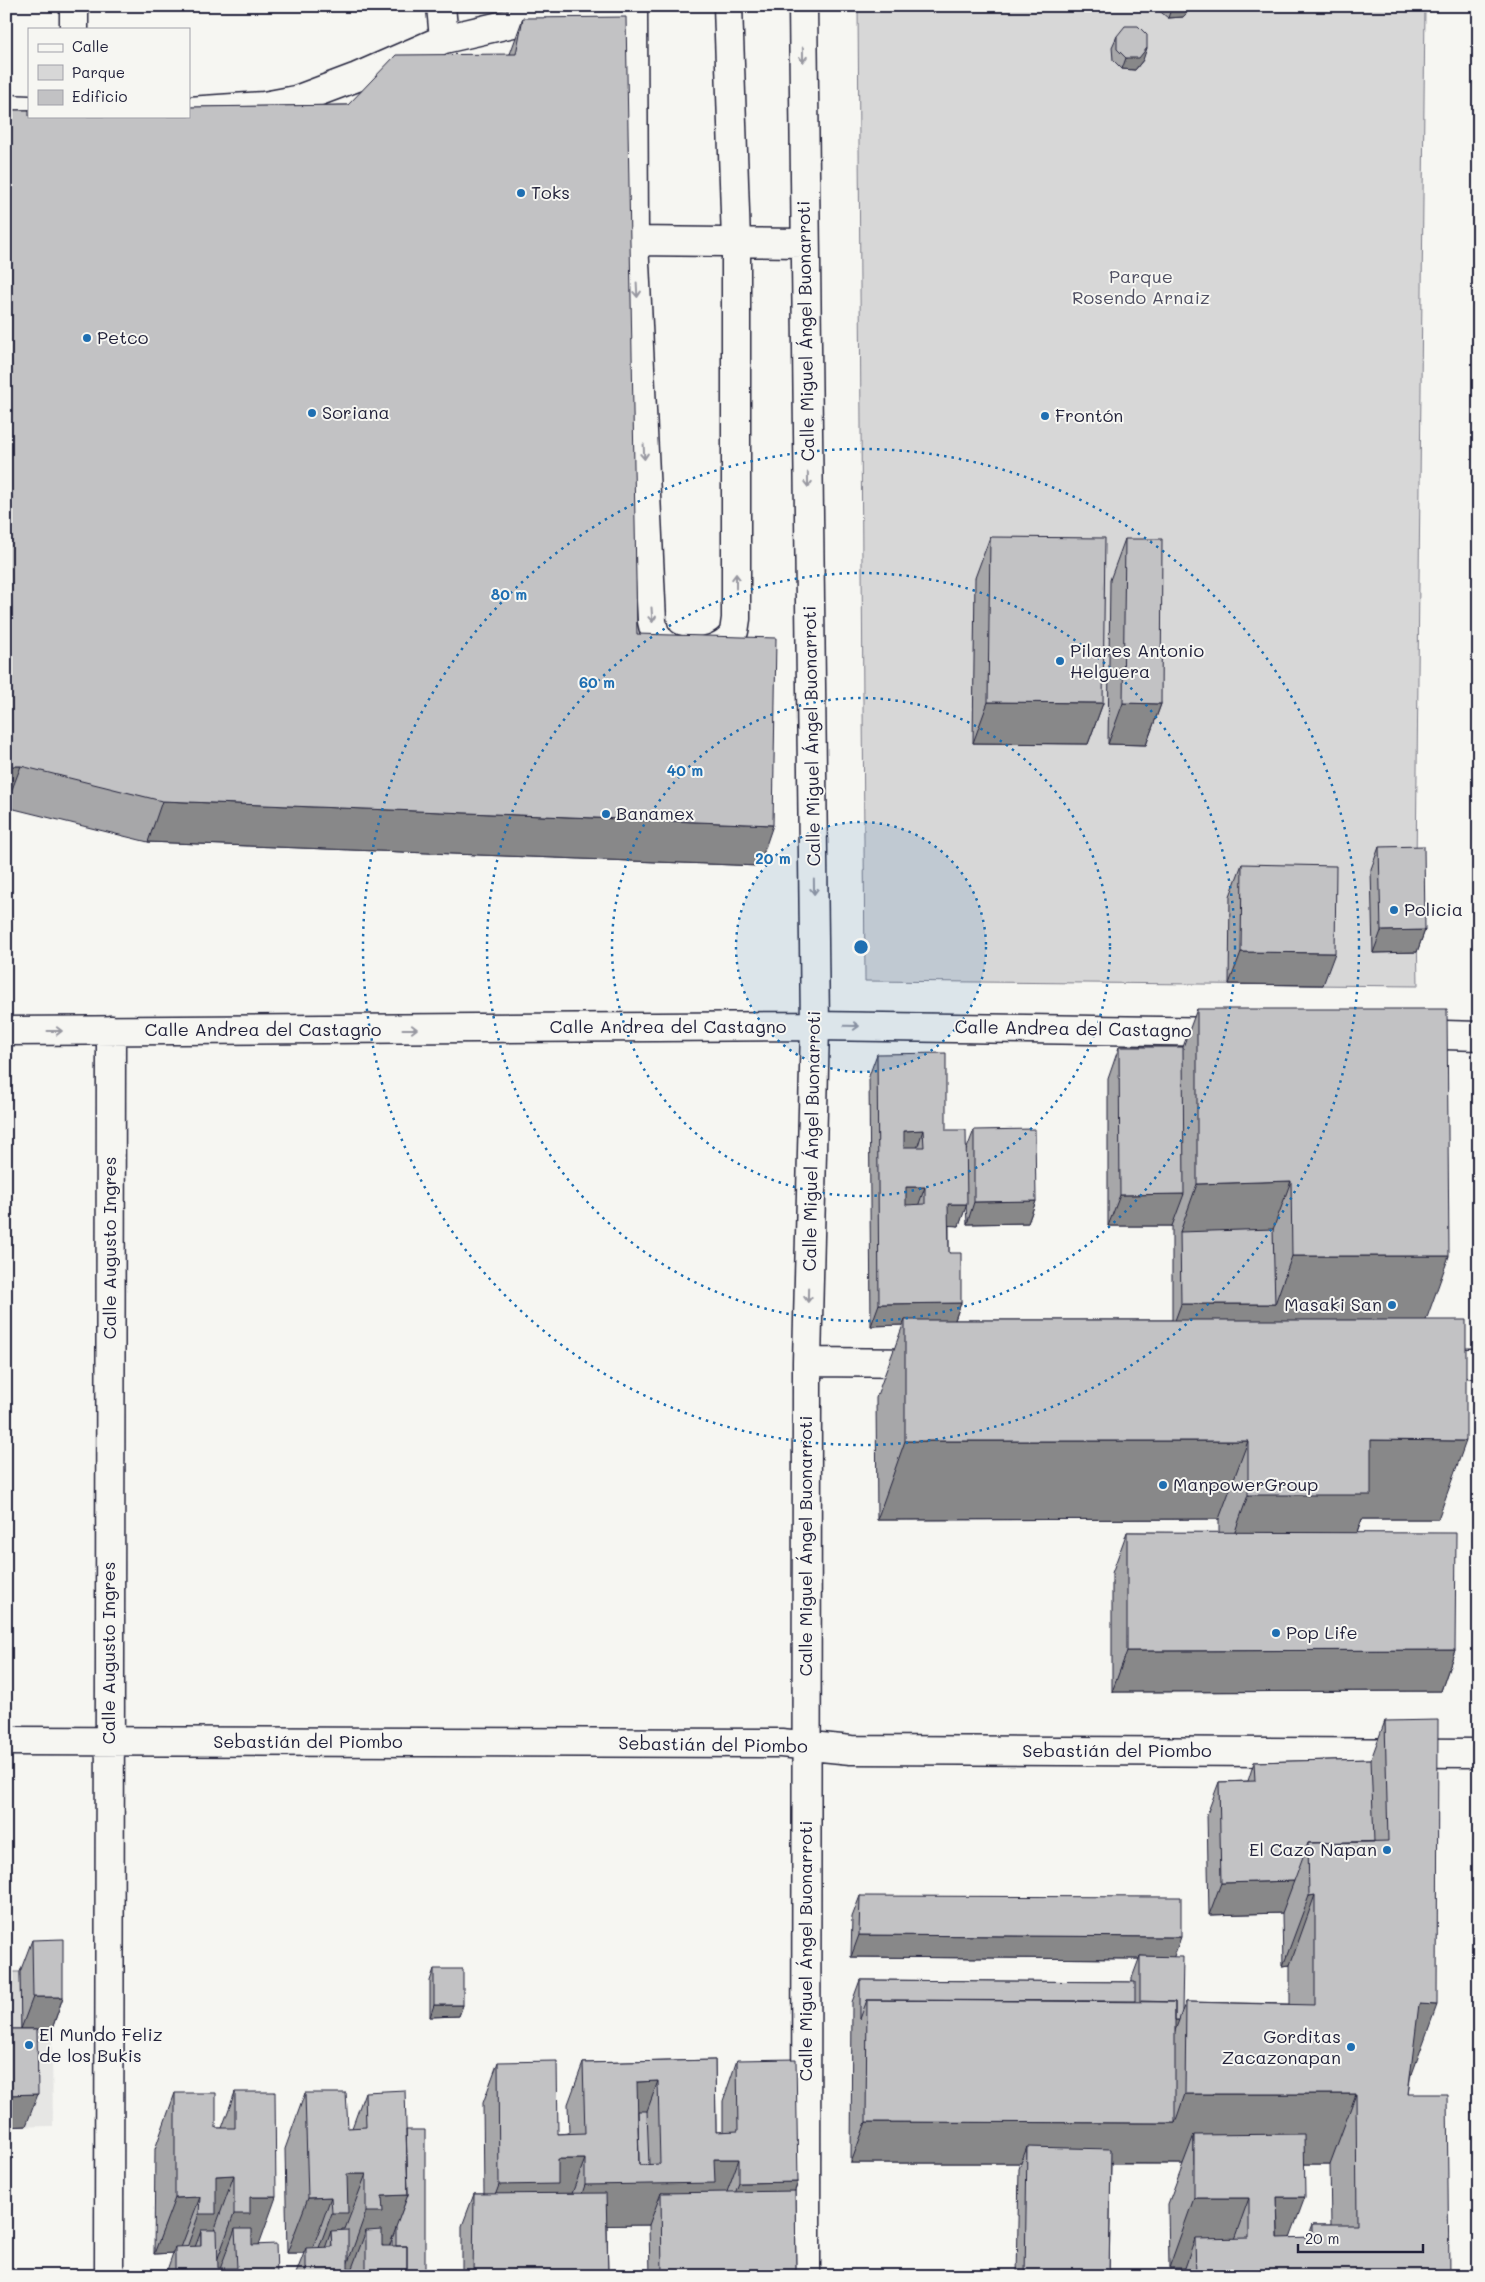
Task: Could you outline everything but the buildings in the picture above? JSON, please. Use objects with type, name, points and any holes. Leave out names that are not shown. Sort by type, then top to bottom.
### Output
[{"type":"street","points":[[74,6],[74,28]]},
{"type":"street","points":[[441,6],[444,39]]},
{"type":"street","points":[[190,111],[264,106],[296,100],[356,77],[444,39],[530,13],[633,9],[634,241],[652,621],[657,637],[669,648],[685,651],[708,650],[722,644],[733,634],[736,619],[736,241],[728,6]]},
{"type":"street","name":"Calle Miguel Ángel Buonarroti","points":[[803,6],[815,1026],[807,1362],[806,2276]]},
{"type":"street","points":[[6,110],[28,110]]},
{"type":"street","points":[[634,241],[805,243]]},
{"type":"street","name":"Calle Andrea del Castagno","points":[[6,1031],[815,1026],[1248,1032]]},
{"type":"street","name":"Calle Augusto Ingres","points":[[109,2276],[108,1741],[111,1030]]},
{"type":"street","points":[[1388,1034],[1479,1036]]},
{"type":"street","points":[[807,1362],[950,1363]]},
{"type":"street","points":[[1408,1363],[1479,1363]]},
{"type":"street","name":"Sebastián del Piombo","points":[[6,1740],[781,1743],[861,1750],[1479,1753]]},
{"type":"shaded area","name":"El Mundo Feliz de los Bukis","points":[[51,1971],[53,2126],[6,2127],[6,1972]]},
{"type":"green space","name":"Parque Rosendo Arnaiz","points":[[858,6],[1425,6],[1416,868],[1418,986],[865,981]]},
{"type":"green space","points":[[6,1972],[20,1972],[21,2029],[52,2029],[52,2040],[6,2041]]},
{"type":"place","name":"Toks","points":[[521,193]]},
{"type":"place","name":"Petco","points":[[87,338]]},
{"type":"place","name":"Soriana","points":[[312,413]]},
{"type":"place","name":"Frontón","points":[[1045,416]]},
{"type":"place","name":"Pilares Antonio Helguera","points":[[1060,661]]},
{"type":"place","name":"Banamex","points":[[606,814]]},
{"type":"place","name":"Policia","points":[[1394,910]]},
{"type":"place","name":"Masaki San","points":[[1392,1305]]},
{"type":"place","name":"ManpowerGroup","points":[[1163,1485]]},
{"type":"place","name":"Pop Life","points":[[1276,1633]]},
{"type":"place","name":"El Cazo Napan","points":[[1387,1850]]},
{"type":"place","name":"El Mundo Feliz de los Bukis","points":[[29,2045]]},
{"type":"place","name":"Gorditas Zacazonapan","points":[[1351,2047]]}]
